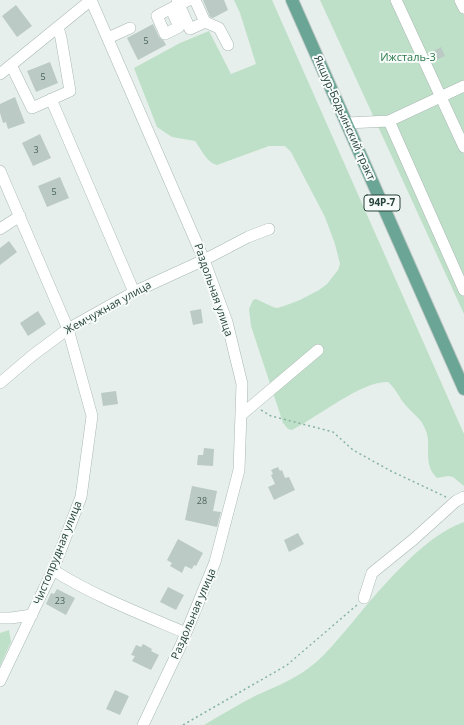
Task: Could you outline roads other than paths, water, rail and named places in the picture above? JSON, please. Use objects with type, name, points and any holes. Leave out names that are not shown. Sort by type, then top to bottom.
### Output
[{"type":"main road","name":"Якшур-Бодьинский тракт","points":[[292,0],[464,389]]},
{"type":"street","points":[[0,74],[91,0]]},
{"type":"street","name":"Раздольная улица","points":[[91,0],[204,260],[227,322],[242,384],[239,470],[215,562],[186,633],[143,725]]},
{"type":"street","points":[[189,0],[175,5],[190,29],[205,22]]},
{"type":"street","points":[[194,0],[205,22],[219,28],[228,46]]},
{"type":"street","points":[[396,0],[464,147]]},
{"type":"street","points":[[460,0],[464,8]]},
{"type":"street","points":[[11,65],[32,108],[70,91],[58,28]]},
{"type":"street","points":[[108,38],[130,28]]},
{"type":"street","points":[[346,123],[390,121],[464,86]]},
{"type":"street","points":[[51,100],[134,292]]},
{"type":"street","points":[[390,121],[464,290]]},
{"type":"street","name":"Чистопрудная улица","points":[[0,170],[68,329],[92,416],[81,497],[53,570],[0,681]]},
{"type":"street","points":[[0,229],[20,216]]},
{"type":"street","name":"Жемчужная улица","points":[[0,383],[33,355],[68,329],[134,292],[204,260],[248,237],[269,229]]},
{"type":"street","points":[[241,415],[318,350]]},
{"type":"street","points":[[364,598],[372,572],[414,539],[460,499]]},
{"type":"street","points":[[53,570],[122,606],[186,633]]},
{"type":"street","points":[[0,618],[32,615]]},
{"type":"park label","name":"Ижсталь-3","points":[[408,58]]}]
